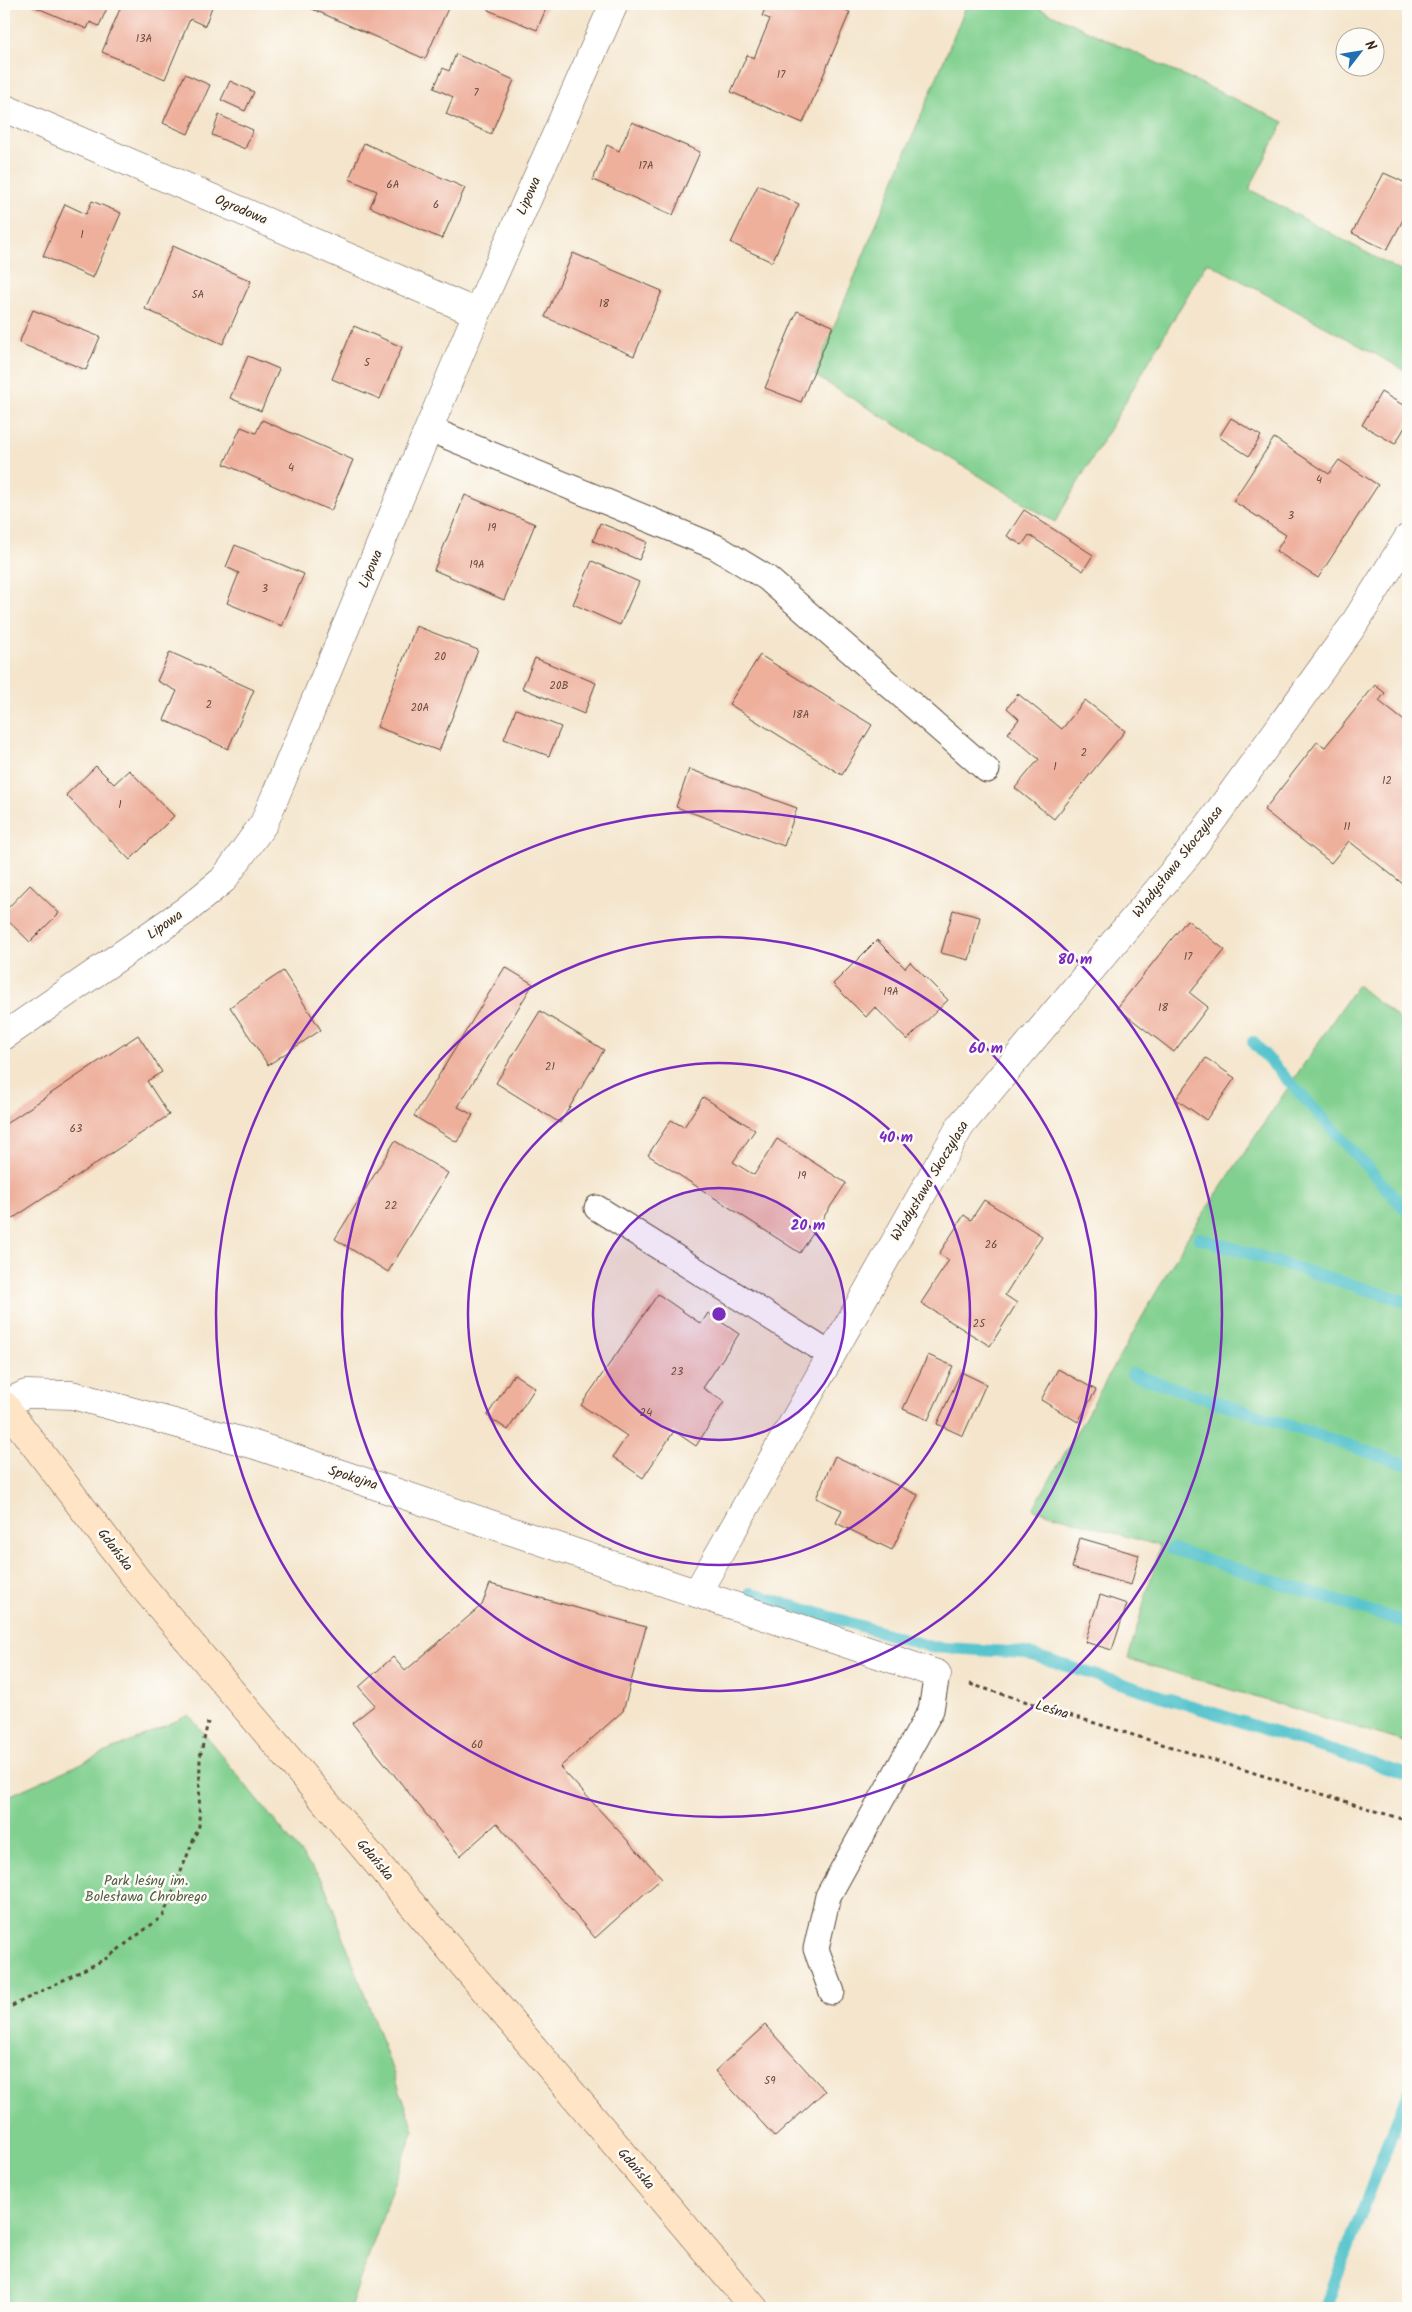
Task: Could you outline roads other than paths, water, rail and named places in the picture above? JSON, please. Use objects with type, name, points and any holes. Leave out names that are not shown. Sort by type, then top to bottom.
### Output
[{"type":"main road","name":"Gdańska","points":[[4,1405],[138,1581],[754,2308]]},
{"type":"street","name":"Lipowa","points":[[4,1036],[185,911],[223,880],[264,823],[477,314],[614,4]]},
{"type":"street","name":"Ogrodowa","points":[[4,108],[477,314]]},
{"type":"street","name":"Władysława Skoczylasa","points":[[697,1593],[961,1126],[1188,854],[1352,627],[1408,538]]},
{"type":"street","name":"Spokojna","points":[[4,1405],[26,1394],[72,1395],[256,1446],[697,1593]]},
{"type":"street","points":[[697,1593],[937,1674]]},
{"type":"lane","points":[[429,429],[716,547],[767,578],[987,770]]},
{"type":"lane","points":[[598,1208],[830,1355]]},
{"type":"lane","points":[[832,1992],[816,1949],[828,1896],[931,1710],[937,1674]]},
{"type":"waterway","points":[[1253,1042],[1408,1212]]},
{"type":"waterway","points":[[1199,1238],[1408,1302]]},
{"type":"waterway","points":[[1132,1374],[1408,1465]]},
{"type":"waterway","points":[[1172,1549],[1408,1623]]},
{"type":"waterway","points":[[750,1593],[931,1647],[1026,1653],[1408,1775]]},
{"type":"waterway","points":[[1325,2308],[1408,2092]]},
{"type":"park label","name":"Park leśny im. Bolesława Chrobrego","points":[[146,1889]]}]
